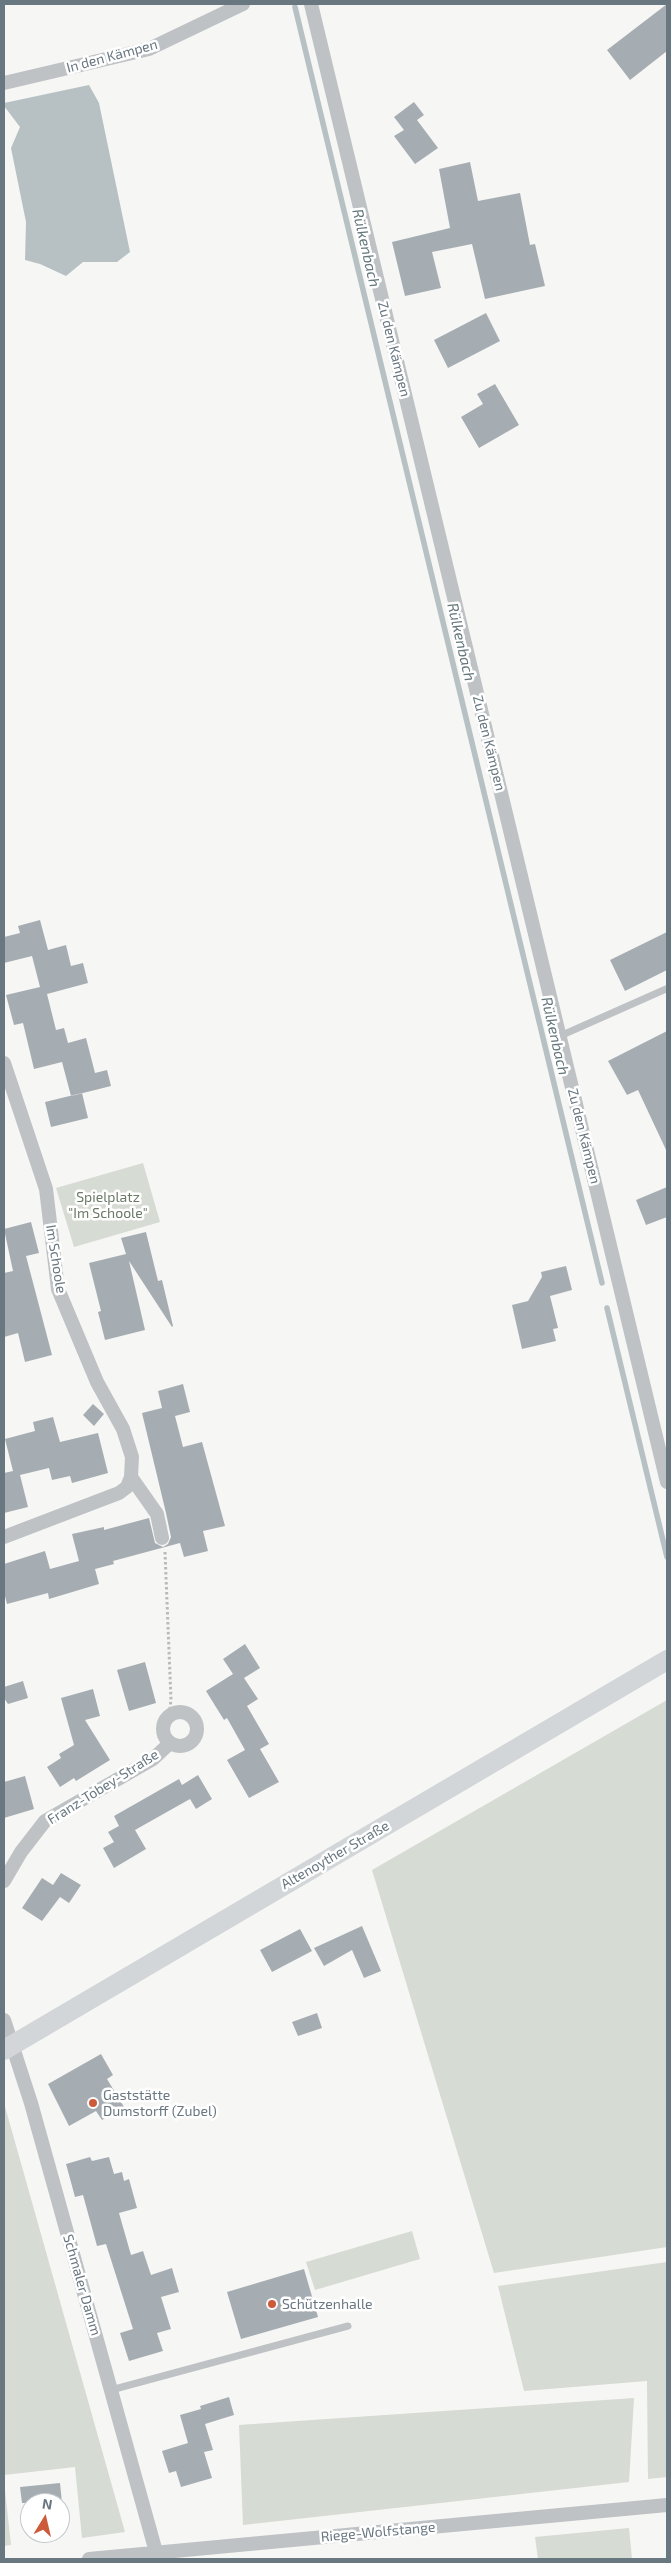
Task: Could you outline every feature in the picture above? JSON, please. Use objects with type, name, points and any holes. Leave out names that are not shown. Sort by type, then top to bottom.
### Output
[{"type":"main road","name":"Altenoyther Straße","points":[[8,2048],[667,1660]]},
{"type":"street","name":"In den Kämpen","points":[[4,83],[149,49],[243,4]]},
{"type":"street","name":"Zu den Kämpen","points":[[311,4],[667,1482]]},
{"type":"street","name":"Im Schoole","points":[[4,1063],[46,1189],[58,1289],[97,1382],[123,1429],[132,1457],[132,1477]]},
{"type":"street","points":[[4,1537],[119,1493],[127,1487],[132,1477],[157,1514],[162,1538]]},
{"type":"street","name":"Franz-Tobey-Straße","points":[[178,1712],[189,1714],[196,1722],[196,1737],[186,1745],[176,1746],[170,1743],[165,1737],[163,1727],[169,1716],[178,1712]]},
{"type":"street","name":"Franz-Tobey-Straße","points":[[4,1881],[45,1821],[153,1759],[170,1743]]},
{"type":"street","name":"Schmaler Damm","points":[[4,2020],[8,2048],[31,2103],[156,2552]]},
{"type":"street","name":"Riege-Wolfstange","points":[[94,2559],[667,2505]]},
{"type":"lane","points":[[560,1036],[666,989]]},
{"type":"lane","points":[[111,2390],[348,2326]]},
{"type":"path","points":[[162,1538],[167,1558],[172,1700],[169,1716]]},
{"type":"green space","name":"Spielplatz \"Im Schoole\"","points":[[143,1163],[160,1222],[74,1247],[56,1188]]},
{"type":"green space","points":[[667,1700],[667,2247],[494,2273],[372,1870]]},
{"type":"green space","points":[[4,2103],[125,2532],[82,2538],[75,2467],[4,2475]]},
{"type":"green space","points":[[412,2231],[420,2259],[315,2290],[306,2262]]},
{"type":"green space","points":[[667,2262],[667,2477],[648,2479],[647,2381],[524,2391],[498,2286]]},
{"type":"green space","points":[[634,2398],[629,2482],[243,2525],[239,2425]]},
{"type":"green space","points":[[4,2481],[11,2545],[4,2546]]},
{"type":"green space","points":[[629,2528],[632,2559],[538,2559],[535,2537]]},
{"type":"shaded area","points":[[89,85],[99,103],[130,252],[117,262],[83,262],[66,276],[40,264],[25,260],[26,222],[11,148],[20,127],[4,106],[4,103]]},
{"type":"building","points":[[667,4],[667,51],[630,80],[607,50]]},
{"type":"building","points":[[414,102],[424,115],[417,120],[438,148],[415,164],[394,136],[404,130],[394,117]]},
{"type":"building","points":[[470,162],[478,201],[520,193],[530,245],[535,244],[545,286],[485,299],[472,244],[432,252],[441,288],[405,296],[392,242],[450,228],[439,169]]},
{"type":"building","points":[[486,313],[500,341],[448,368],[434,340]]},
{"type":"building","points":[[495,384],[519,425],[479,448],[461,417],[483,404],[477,394]]},
{"type":"building","points":[[40,920],[48,950],[66,945],[71,966],[83,963],[88,983],[47,994],[56,1030],[64,1028],[68,1043],[86,1038],[95,1073],[107,1070],[111,1086],[71,1096],[62,1062],[34,1069],[23,1023],[14,1025],[6,995],[40,987],[32,956],[4,963],[4,937],[20,933],[18,926]]},
{"type":"building","points":[[667,932],[667,970],[625,991],[610,960]]},
{"type":"building","points":[[667,1031],[667,1152],[638,1090],[627,1095],[608,1061]]},
{"type":"building","points":[[82,1093],[88,1118],[51,1127],[45,1102]]},
{"type":"building","points":[[667,1187],[667,1217],[646,1225],[636,1200]]},
{"type":"building","points":[[31,1222],[39,1253],[26,1256],[52,1355],[25,1362],[18,1333],[4,1337],[4,1273],[13,1271],[4,1229]]},
{"type":"building","points":[[146,1232],[158,1281],[162,1280],[173,1326],[129,1261],[145,1330],[105,1340],[98,1312],[101,1311],[89,1263],[126,1254],[121,1238]]},
{"type":"building","points":[[566,1266],[572,1290],[550,1296],[558,1328],[553,1329],[556,1341],[522,1349],[512,1305],[528,1301],[542,1277],[541,1272]]},
{"type":"building","points":[[183,1384],[190,1412],[175,1416],[183,1447],[202,1442],[225,1526],[203,1531],[208,1551],[184,1557],[180,1543],[113,1561],[114,1564],[95,1569],[99,1584],[49,1599],[48,1593],[7,1604],[4,1592],[4,1564],[45,1551],[50,1569],[79,1561],[72,1534],[104,1527],[104,1530],[149,1518],[155,1543],[163,1547],[168,1544],[171,1537],[142,1413],[162,1408],[158,1391]]},
{"type":"building","points":[[93,1404],[104,1414],[94,1426],[83,1415]]},
{"type":"building","points":[[53,1417],[60,1442],[98,1433],[108,1473],[72,1483],[70,1476],[52,1480],[49,1468],[20,1475],[28,1507],[4,1513],[4,1473],[13,1471],[5,1439],[35,1431],[33,1422]]},
{"type":"building","points":[[245,1644],[260,1668],[244,1678],[258,1699],[247,1706],[269,1744],[260,1749],[279,1782],[249,1798],[227,1760],[245,1750],[227,1718],[224,1720],[206,1691],[233,1674],[223,1659]]},
{"type":"building","points":[[145,1662],[156,1703],[129,1711],[117,1670]]},
{"type":"building","points":[[23,1681],[28,1698],[8,1704],[4,1698],[4,1687]]},
{"type":"building","points":[[93,1689],[100,1716],[85,1720],[110,1760],[76,1781],[74,1778],[60,1787],[47,1767],[61,1758],[59,1754],[74,1745],[61,1698]]},
{"type":"building","points":[[198,1775],[212,1799],[196,1809],[190,1799],[135,1830],[146,1849],[114,1868],[103,1848],[114,1842],[108,1832],[119,1826],[114,1816],[179,1779],[182,1785]]},
{"type":"building","points":[[25,1776],[34,1809],[4,1818],[4,1782]]},
{"type":"building","points":[[61,1873],[81,1885],[69,1903],[60,1897],[42,1921],[22,1908],[42,1878],[53,1885]]},
{"type":"building","points":[[362,1926],[381,1971],[364,1978],[352,1950],[324,1966],[314,1948]]},
{"type":"building","points":[[300,1929],[312,1951],[272,1972],[260,1950]]},
{"type":"building","points":[[317,2013],[322,2028],[298,2036],[292,2022]]},
{"type":"building","points":[[101,2054],[113,2075],[107,2079],[124,2107],[102,2120],[96,2111],[69,2126],[48,2084]]},
{"type":"building","points":[[90,2157],[92,2161],[109,2157],[114,2174],[122,2172],[124,2181],[129,2179],[137,2208],[119,2213],[131,2255],[143,2251],[151,2275],[172,2268],[179,2292],[161,2297],[171,2329],[157,2333],[163,2351],[129,2361],[120,2333],[133,2329],[106,2244],[97,2246],[83,2195],[75,2197],[66,2164]]},
{"type":"building","name":"Schützenhalle","points":[[304,2269],[318,2317],[241,2339],[227,2292]]},
{"type":"building","points":[[229,2397],[234,2415],[205,2424],[213,2450],[204,2452],[212,2478],[181,2487],[176,2471],[169,2473],[162,2451],[188,2443],[180,2415],[201,2409],[200,2406]]},
{"type":"building","points":[[60,2483],[61,2493],[21,2493],[20,2487]]},
{"type":"waterway","name":"Rülkenbach","points":[[295,7],[602,1283]]},
{"type":"waterway","name":"Rülkenbach","points":[[607,1308],[667,1557]]},
{"type":"place","name":"Gaststätte Dumstorff (Zubel)","points":[[93,2103]]},
{"type":"place","name":"Schützenhalle","points":[[272,2304]]}]
